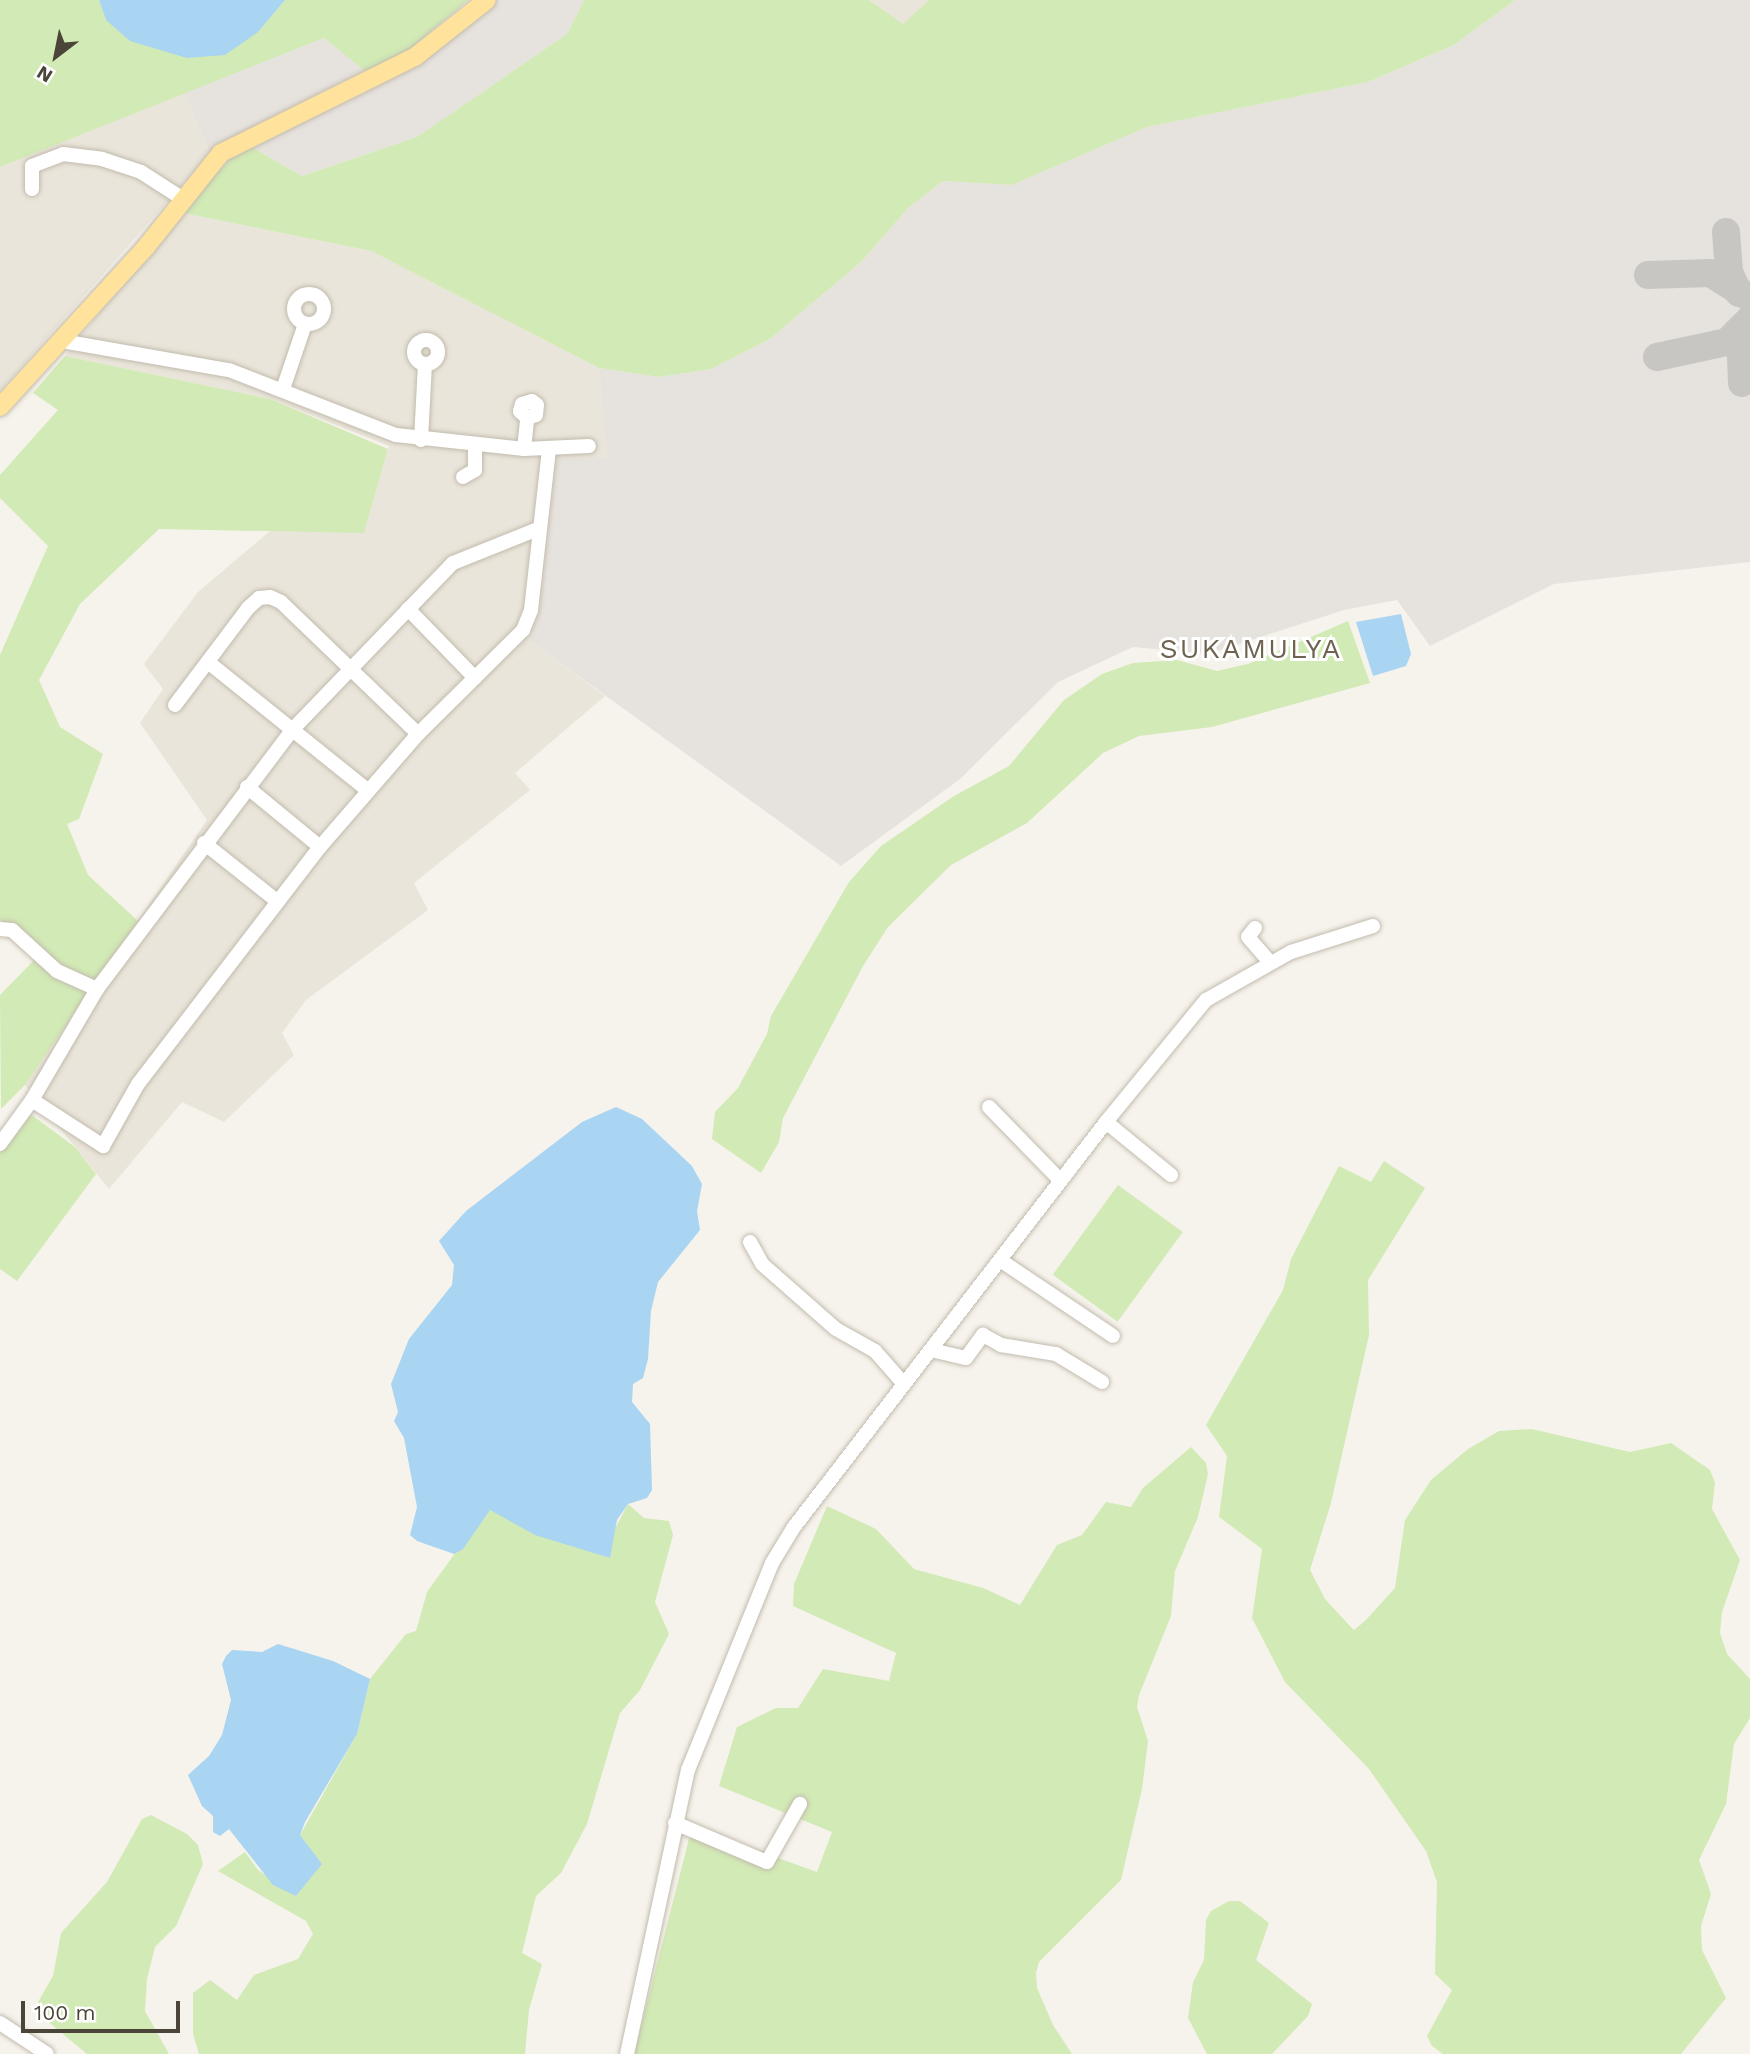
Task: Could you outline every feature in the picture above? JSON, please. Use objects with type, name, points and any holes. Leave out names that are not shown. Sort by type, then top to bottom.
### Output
[{"type":"main road","points":[[0,407],[62,341],[221,153],[416,56],[487,0]]},
{"type":"street","points":[[32,189],[32,166],[63,154],[102,159],[141,172],[183,199]]},
{"type":"street","points":[[283,389],[305,324]]},
{"type":"street","points":[[62,341],[202,363],[283,389],[369,427],[421,440],[524,449],[589,446]]},
{"type":"street","points":[[421,440],[425,364]]},
{"type":"street","points":[[524,449],[527,418]]},
{"type":"street","points":[[463,477],[475,470],[475,445]]},
{"type":"street","points":[[32,1100],[103,1146],[138,1084],[320,847],[418,734],[529,620],[548,449]]},
{"type":"street","points":[[1,1141],[32,1100],[97,989],[204,843],[295,728],[350,667],[461,558],[538,529]]},
{"type":"street","points":[[175,705],[248,608],[270,597],[350,667],[418,734]]},
{"type":"street","points":[[408,609],[475,678]]},
{"type":"street","points":[[208,662],[295,728],[367,790]]},
{"type":"street","points":[[247,787],[320,847]]},
{"type":"street","points":[[204,843],[277,901]]},
{"type":"street","points":[[627,2054],[675,1823],[704,1728],[772,1563],[794,1527],[1105,1122],[1206,1000],[1270,962],[1373,926]]},
{"type":"street","points":[[1255,928],[1248,937],[1270,962]]},
{"type":"street","points":[[0,929],[12,930],[57,971],[97,989]]},
{"type":"street","points":[[989,1107],[1061,1181]]},
{"type":"street","points":[[1105,1122],[1171,1175]]},
{"type":"street","points":[[750,1242],[762,1264],[836,1329],[875,1351],[904,1384]]},
{"type":"street","points":[[1000,1260],[1113,1336]]},
{"type":"street","points":[[931,1350],[966,1358],[984,1335],[1001,1345],[1056,1354],[1102,1382]]},
{"type":"street","points":[[675,1823],[767,1862],[800,1804]]},
{"type":"street","points":[[0,2023],[47,2054]]},
{"type":"shaded area","points":[[492,0],[584,0],[567,34],[417,137],[302,176],[245,143],[210,153],[184,93],[324,38],[376,79]]},
{"type":"shaded area","points":[[869,0],[929,0],[903,25]]},
{"type":"shaded area","points":[[1515,0],[1750,0],[1750,562],[1554,584],[1430,646],[1397,600],[1344,610],[1208,654],[1133,647],[1058,682],[960,779],[841,866],[530,641],[540,612],[557,459],[608,458],[599,368],[659,377],[711,369],[770,339],[863,260],[908,208],[943,181],[1012,185],[1147,127],[1368,82],[1454,45]]},
{"type":"shaded area","points":[[184,93],[210,153],[0,391],[0,167]]},
{"type":"shaded area","points":[[179,212],[371,251],[599,368],[609,458],[530,641],[605,696],[515,773],[530,790],[414,883],[428,910],[306,1000],[282,1033],[294,1055],[224,1122],[182,1102],[109,1189],[25,1085],[207,820],[140,723],[163,689],[144,664],[198,592],[270,531],[364,532],[389,446],[270,399],[65,356]]},
{"type":"green space","points":[[0,0],[99,0],[106,20],[258,32],[285,0],[468,0],[375,79],[324,38],[0,167]]},
{"type":"green space","points":[[584,0],[869,0],[903,24],[929,0],[1515,0],[1454,45],[1368,82],[1147,127],[1012,185],[943,181],[908,208],[863,260],[770,339],[711,369],[659,377],[599,368],[371,251],[179,212],[245,143],[302,176],[417,137],[567,34]]},
{"type":"green space","points":[[65,356],[270,399],[388,449],[364,533],[159,529],[80,604],[39,680],[60,727],[103,754],[79,819],[67,824],[88,875],[138,921],[25,1085],[1,1109],[0,995],[39,955],[0,919],[0,655],[48,546],[0,498],[0,475],[58,410],[33,393]]},
{"type":"green space","points":[[1348,621],[1370,683],[1212,727],[1139,736],[1103,753],[1027,823],[951,865],[888,927],[863,966],[783,1118],[779,1142],[761,1173],[712,1139],[715,1112],[738,1088],[767,1034],[771,1016],[849,882],[881,846],[954,796],[1009,766],[1064,700],[1102,674],[1133,663],[1177,660],[1217,671],[1248,664]]},
{"type":"green space","points":[[29,1113],[75,1147],[96,1174],[17,1281],[0,1269],[0,1153]]},
{"type":"green space","points":[[1384,1161],[1425,1188],[1368,1280],[1369,1335],[1331,1503],[1310,1570],[1325,1599],[1354,1630],[1395,1588],[1405,1520],[1431,1480],[1468,1449],[1499,1431],[1532,1429],[1630,1452],[1671,1443],[1710,1470],[1715,1483],[1712,1509],[1740,1560],[1722,1612],[1720,1633],[1727,1654],[1750,1679],[1750,1718],[1734,1744],[1726,1804],[1699,1860],[1711,1894],[1701,1926],[1702,1950],[1726,1998],[1681,2054],[1443,2054],[1432,2046],[1427,2036],[1452,1990],[1435,1974],[1437,1882],[1426,1851],[1369,1769],[1285,1682],[1252,1618],[1262,1549],[1219,1517],[1227,1456],[1206,1425],[1283,1290],[1291,1259],[1339,1166],[1371,1182]]},
{"type":"green space","points":[[1118,1185],[1183,1232],[1117,1322],[1053,1275]]},
{"type":"green space","points":[[1191,1447],[1206,1463],[1208,1474],[1198,1517],[1175,1571],[1171,1616],[1139,1695],[1137,1707],[1148,1741],[1142,1789],[1121,1880],[1039,1962],[1036,1973],[1037,1988],[1053,2025],[1072,2054],[634,2054],[692,1827],[817,1872],[832,1832],[719,1786],[737,1727],[776,1708],[798,1708],[823,1669],[889,1681],[896,1653],[793,1606],[794,1584],[827,1506],[876,1529],[914,1569],[983,1588],[1020,1605],[1057,1545],[1082,1535],[1106,1502],[1131,1507],[1143,1488]]},
{"type":"green space","points":[[628,1504],[644,1518],[669,1521],[673,1535],[655,1602],[669,1634],[640,1690],[620,1713],[587,1824],[561,1873],[536,1896],[522,1953],[542,1964],[529,2010],[525,2054],[199,2054],[193,2034],[193,1993],[210,1980],[237,2000],[254,1975],[298,1959],[313,1934],[306,1921],[218,1871],[245,1852],[258,1870],[296,1896],[321,1864],[300,1835],[357,1734],[370,1679],[406,1634],[416,1631],[427,1592],[482,1516],[490,1510],[609,1558],[610,1538]]},
{"type":"green space","points":[[151,1815],[187,1834],[198,1845],[203,1864],[176,1926],[155,1947],[147,1979],[145,2011],[169,2054],[87,2054],[46,2020],[38,2002],[53,1976],[61,1933],[107,1882],[142,1819]]},
{"type":"green space","points":[[1229,1901],[1240,1901],[1269,1923],[1256,1960],[1312,2004],[1308,2016],[1272,2054],[1207,2054],[1188,2018],[1193,1982],[1204,1960],[1206,1920],[1211,1911]]},
{"type":"water","points":[[99,0],[285,0],[258,32],[225,55],[187,58],[130,41],[106,20]]},
{"type":"water","points":[[1401,614],[1411,654],[1406,666],[1373,676],[1356,622]]},
{"type":"water","points":[[616,1107],[642,1119],[692,1166],[702,1184],[697,1211],[700,1230],[658,1282],[651,1311],[648,1359],[643,1378],[633,1384],[632,1402],[650,1424],[652,1490],[647,1498],[628,1504],[617,1520],[610,1558],[535,1535],[490,1510],[463,1549],[454,1554],[417,1541],[410,1535],[417,1507],[404,1438],[394,1421],[398,1412],[391,1384],[409,1339],[452,1285],[454,1265],[439,1241],[466,1211],[582,1122]]},
{"type":"water","points":[[278,1644],[333,1661],[370,1679],[357,1734],[300,1835],[322,1864],[296,1896],[273,1885],[229,1829],[220,1836],[213,1832],[213,1816],[202,1806],[188,1775],[209,1756],[222,1735],[231,1700],[222,1664],[226,1656],[232,1650],[262,1652]]},
{"type":"taxiway","points":[[1726,232],[1729,272],[1739,293]]},
{"type":"taxiway","points":[[1648,275],[1710,273],[1750,298]]},
{"type":"taxiway","points":[[1657,357],[1727,342],[1750,319]]},
{"type":"taxiway","points":[[1740,331],[1742,383]]},
{"type":"district","name":"SUKAMULYA","points":[[1251,649]]}]
